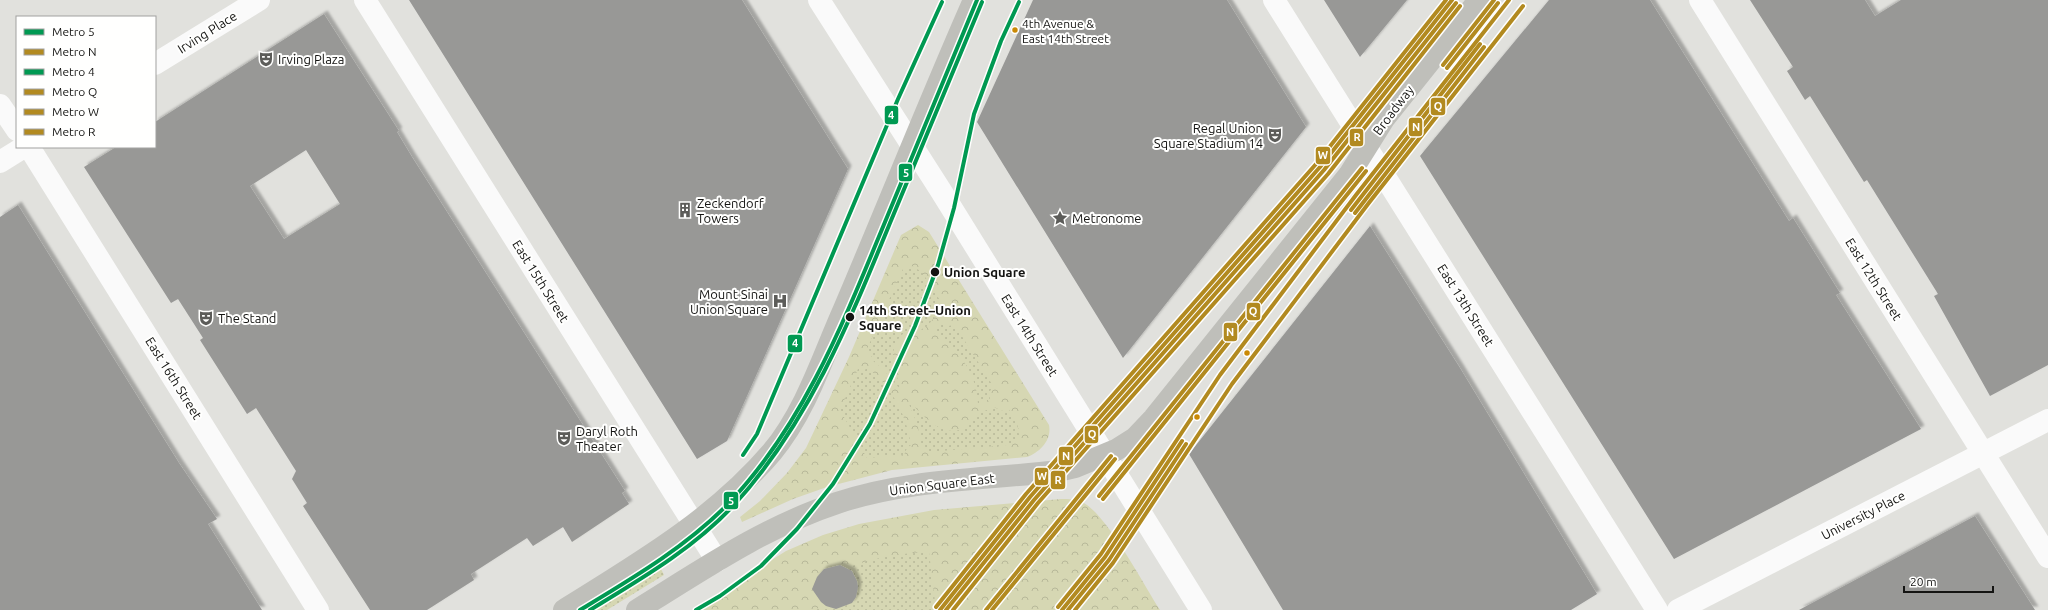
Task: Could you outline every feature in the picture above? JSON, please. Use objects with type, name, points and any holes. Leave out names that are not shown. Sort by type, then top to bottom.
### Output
[{"type":"main road","points":[[564,610],[654,554],[694,525],[748,478],[774,450],[789,427],[818,368],[892,199],[912,145],[974,0]]},
{"type":"main road","name":"Broadway","points":[[1105,455],[1135,438],[1154,418],[1349,175],[1384,119],[1479,0]]},
{"type":"main road","name":"Union Square East","points":[[637,610],[717,561],[783,524],[838,503],[910,486],[1058,471],[1076,467],[1105,455]]},
{"type":"street","name":"Irving Place","points":[[156,63],[259,0]]},
{"type":"street","name":"East 15th Street","points":[[366,0],[717,561]]},
{"type":"street","name":"East 14th Street","points":[[819,0],[912,145],[1201,610]]},
{"type":"street","name":"East 13th Street","points":[[1274,0],[1657,610]]},
{"type":"street","name":"East 12th Street","points":[[1700,0],[2048,557]]},
{"type":"street","points":[[0,105],[16,129]]},
{"type":"street","points":[[0,162],[22,148]]},
{"type":"street","name":"East 16th Street","points":[[30,148],[318,610]]},
{"type":"street","name":"University Place","points":[[1678,610],[2048,420]]},
{"type":"green space","points":[[918,225],[929,232],[1049,425],[1049,436],[1047,440],[1040,449],[1027,457],[892,470],[827,487],[793,499],[742,522],[740,517],[760,501],[787,473],[806,448],[849,357],[901,235]]},
{"type":"green space","points":[[912,266],[922,272],[941,302],[936,306],[937,314],[925,329],[913,329],[904,333],[898,339],[894,348],[893,357],[897,377],[902,387],[899,388],[883,369],[872,360],[872,353],[867,349],[903,269]]},
{"type":"green space","points":[[942,321],[948,326],[955,325],[993,386],[989,393],[990,399],[978,404],[974,382],[964,362],[942,338],[933,332]]},
{"type":"green space","points":[[867,367],[891,392],[906,422],[911,445],[907,448],[904,455],[867,458],[840,410],[858,369],[865,370]]},
{"type":"green space","points":[[911,402],[922,415],[936,426],[952,431],[960,430],[968,426],[976,415],[981,412],[994,407],[1002,411],[1008,408],[1017,422],[1019,435],[1007,445],[930,452],[921,445],[918,426],[909,404]]},
{"type":"green space","points":[[1061,499],[1084,503],[1104,522],[1125,552],[1160,610],[692,610],[786,551],[823,535],[859,524],[934,510]]},
{"type":"green space","points":[[929,552],[936,610],[812,610],[826,606],[839,608],[852,603],[857,594],[858,584],[854,574],[846,568],[866,561]]},
{"type":"green space","points":[[660,567],[664,575],[607,610],[589,610]]},
{"type":"building","name":"Zeckendorf Towers","points":[[409,0],[742,0],[848,169],[727,441],[697,459]]},
{"type":"building","points":[[1033,0],[1227,0],[1306,127],[1123,358],[977,122]]},
{"type":"building","points":[[1324,0],[1407,0],[1360,57]]},
{"type":"building","points":[[1549,0],[1650,0],[1789,221],[1793,218],[1840,293],[1836,295],[1921,429],[1674,559],[1420,156]]},
{"type":"building","points":[[1750,0],[1865,0],[1875,16],[1901,0],[2048,0],[2048,365],[1990,396],[1934,296],[1938,294],[1867,180],[1864,182],[1810,96],[1805,100],[1787,71],[1793,67]]},
{"type":"building","points":[[324,14],[399,131],[397,132],[412,157],[625,491],[622,493],[629,504],[572,542],[563,527],[533,546],[527,538],[471,574],[474,580],[427,610],[370,610],[303,506],[307,503],[292,479],[296,471],[256,408],[247,414],[200,340],[203,338],[178,299],[171,303],[84,167],[114,148],[156,148],[156,121]],"holes":[[[306,150],[340,204],[284,239],[250,186]]]},
{"type":"building","points":[[18,205],[179,463],[217,519],[208,524],[262,610],[0,610],[0,217]]},
{"type":"building","points":[[1370,226],[1460,368],[1597,594],[1571,610],[1283,610],[1189,454]]},
{"type":"building","points":[[1975,516],[2035,610],[1799,610]]},
{"type":"building","points":[[840,565],[852,571],[858,587],[856,597],[852,603],[836,609],[826,606],[821,602],[812,589],[817,577],[824,569]]},
{"type":"metro line","name":"5","points":[[580,610],[658,561],[695,534],[729,503],[756,472],[779,440],[801,405],[820,370],[854,297],[977,0]]},
{"type":"metro line","name":"W","points":[[936,607],[1026,494],[1316,164],[1446,0]]},
{"type":"metro line","name":"N","points":[[940,610],[1030,497],[1320,167],[1452,0]]},
{"type":"metro line","name":"N","points":[[1443,65],[1494,0]]},
{"type":"metro line","name":"W","points":[[1058,607],[1101,554],[1220,375],[1356,195],[1509,0]]},
{"type":"metro line","name":"4","points":[[743,455],[757,434],[898,99],[942,2]]},
{"type":"metro line","name":"4","points":[[590,610],[666,562],[701,536],[734,505],[760,474],[784,441],[805,407],[824,371],[859,298],[982,2]]},
{"type":"metro line","name":"4","points":[[696,610],[720,596],[761,566],[797,529],[833,484],[870,424],[915,326],[938,265],[954,208],[974,114],[1001,41],[1019,2]]},
{"type":"metro line","name":"Q","points":[[946,610],[1034,500],[1324,170],[1456,3]]},
{"type":"metro line","name":"Q","points":[[1447,68],[1498,3]]},
{"type":"metro line","name":"R","points":[[953,610],[1038,503],[1328,174],[1460,6]]},
{"type":"metro line","name":"R","points":[[1075,610],[1113,563],[1232,384],[1368,204],[1523,6]]},
{"type":"metro line","name":"N","points":[[1351,210],[1480,44]]},
{"type":"metro line","name":"Q","points":[[1355,213],[1484,47]]},
{"type":"metro line","name":"N","points":[[1099,496],[1362,168]]},
{"type":"metro line","name":"Q","points":[[1103,499],[1366,171]]},
{"type":"metro line","name":"N","points":[[1062,610],[1105,557],[1182,441]]},
{"type":"metro line","name":"Q","points":[[1068,610],[1109,560],[1186,444]]},
{"type":"metro line","name":"N","points":[[986,610],[1111,456]]},
{"type":"metro line","name":"Q","points":[[992,610],[1115,459]]},
{"type":"place","name":"4th Avenue & East 14th Street","points":[[1015,30]]},
{"type":"place","name":"Irving Plaza","points":[[266,59]]},
{"type":"place","name":"Regal Union Square Stadium 14","points":[[1275,135]]},
{"type":"place","name":"Zeckendorf Towers","points":[[685,210]]},
{"type":"place","name":"Metronome","points":[[1060,218]]},
{"type":"place","name":"Union Square","points":[[935,272]]},
{"type":"place","name":"Mount Sinai Union Square","points":[[780,301]]},
{"type":"place","name":"14th Street–Union Square","points":[[850,317]]},
{"type":"place","name":"The Stand","points":[[206,318]]},
{"type":"place","name":"Daryl Roth Theater","points":[[564,438]]}]
